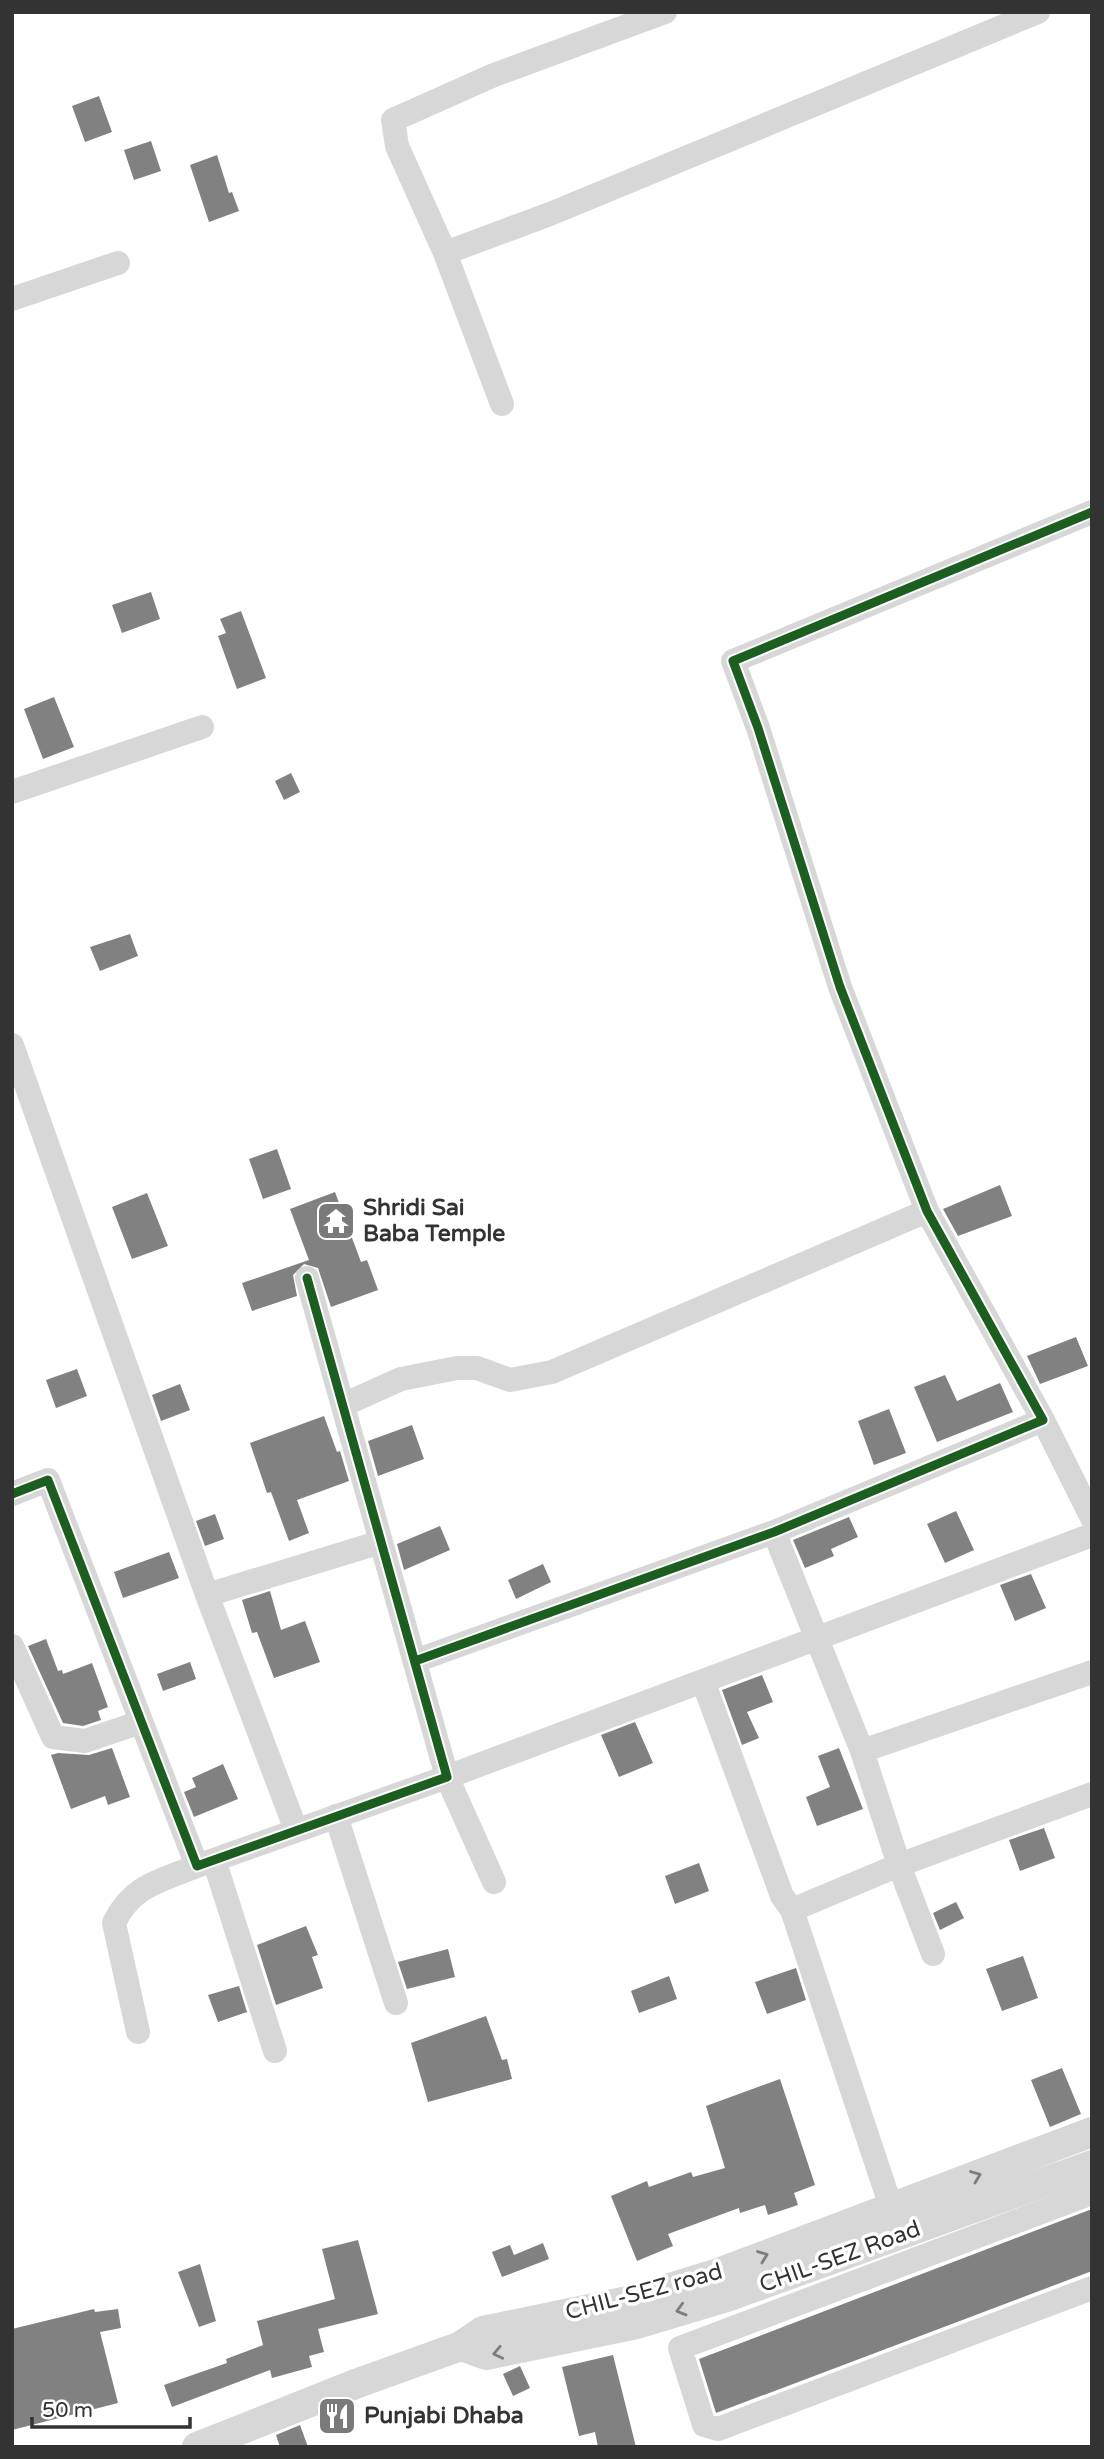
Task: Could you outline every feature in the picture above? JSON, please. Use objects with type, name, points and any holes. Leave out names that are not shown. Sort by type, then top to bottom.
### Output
[{"type":"street","points":[[502,404],[445,253],[397,146],[393,120],[494,75],[665,12]]},
{"type":"street","points":[[445,253],[550,215],[1038,12]]},
{"type":"street","points":[[12,299],[118,263]]},
{"type":"street","points":[[1092,512],[733,661],[841,987],[927,1211],[1043,1420],[1092,1518]]},
{"type":"street","points":[[12,792],[202,727]]},
{"type":"street","points":[[12,1045],[207,1595],[296,1830]]},
{"type":"street","points":[[343,1405],[401,1379],[457,1368],[477,1368],[510,1380],[552,1372],[927,1211]]},
{"type":"street","points":[[307,1278],[447,1777],[494,1882]]},
{"type":"street","points":[[415,1661],[774,1532],[1043,1420]]},
{"type":"street","points":[[12,1494],[48,1480],[141,1721],[205,1863],[275,2051]]},
{"type":"street","points":[[774,1532],[862,1751],[899,1865],[933,1954]]},
{"type":"street","points":[[138,2032],[114,1923],[128,1899],[139,1889],[447,1777],[1092,1535]]},
{"type":"street","points":[[207,1595],[381,1542]]},
{"type":"street","points":[[12,1646],[53,1737],[85,1741],[141,1721]]},
{"type":"street","points":[[862,1751],[1092,1672]]},
{"type":"street","points":[[703,1681],[782,1896],[792,1910],[891,2207]]},
{"type":"street","points":[[792,1910],[899,1865],[1092,1794]]},
{"type":"street","points":[[336,1816],[396,2003]]},
{"type":"street","name":"CHIL-SEZ road","points":[[197,2447],[358,2383],[461,2346],[483,2331],[628,2301],[718,2273],[1092,2132]]},
{"type":"street","name":"CHIL-SEZ Road","points":[[461,2346],[486,2355],[637,2324],[727,2297],[1092,2165]]},
{"type":"street","points":[[1092,2193],[680,2348],[704,2425],[718,2429],[1092,2288]]},
{"type":"building","points":[[99,96],[112,132],[85,142],[72,106]]},
{"type":"building","points":[[151,141],[161,171],[134,180],[124,150]]},
{"type":"building","points":[[217,155],[229,193],[232,192],[239,211],[209,222],[190,165]]},
{"type":"building","points":[[151,592],[160,619],[122,633],[112,605]]},
{"type":"building","points":[[241,611],[266,678],[237,689],[218,636],[226,633],[220,619]]},
{"type":"building","points":[[54,697],[74,747],[43,759],[24,709]]},
{"type":"building","points":[[291,773],[300,792],[284,800],[275,781]]},
{"type":"building","points":[[130,934],[138,956],[100,971],[90,947]]},
{"type":"building","points":[[277,1149],[291,1189],[263,1199],[249,1159]]},
{"type":"building","points":[[1000,1185],[1012,1216],[958,1236],[943,1209]]},
{"type":"building","points":[[335,1192],[361,1262],[367,1260],[378,1290],[331,1307],[318,1268],[304,1264],[293,1275],[297,1296],[252,1311],[242,1283],[309,1260],[290,1209]]},
{"type":"building","points":[[147,1193],[168,1246],[132,1259],[112,1207]]},
{"type":"building","points":[[1076,1337],[1088,1366],[1040,1384],[1027,1356]]},
{"type":"building","points":[[77,1369],[87,1396],[56,1408],[46,1380]]},
{"type":"building","points":[[945,1375],[957,1401],[1000,1383],[1013,1412],[937,1442],[914,1387]]},
{"type":"building","points":[[180,1384],[190,1410],[161,1421],[152,1395]]},
{"type":"building","points":[[889,1409],[906,1453],[874,1465],[858,1421]]},
{"type":"building","points":[[324,1416],[337,1452],[340,1451],[349,1481],[297,1500],[309,1533],[289,1541],[271,1492],[267,1493],[250,1443]]},
{"type":"building","points":[[412,1425],[424,1459],[378,1476],[368,1441]]},
{"type":"building","points":[[956,1511],[974,1550],[945,1563],[927,1524]]},
{"type":"building","points":[[215,1514],[224,1539],[205,1546],[196,1521]]},
{"type":"building","points":[[849,1517],[858,1537],[831,1549],[834,1556],[805,1568],[793,1540]]},
{"type":"building","points":[[440,1526],[450,1550],[404,1570],[397,1544]]},
{"type":"building","points":[[169,1552],[179,1578],[123,1598],[114,1572]]},
{"type":"building","points":[[543,1564],[551,1582],[516,1599],[508,1580]]},
{"type":"building","points":[[1031,1574],[1046,1608],[1015,1621],[1000,1585]]},
{"type":"building","points":[[270,1591],[281,1630],[305,1621],[320,1662],[274,1678],[257,1632],[252,1633],[242,1600]]},
{"type":"building","points":[[46,1639],[58,1671],[62,1670],[63,1674],[92,1663],[108,1707],[98,1711],[101,1720],[83,1726],[63,1723],[28,1646]]},
{"type":"building","points":[[190,1662],[196,1679],[163,1691],[157,1674]]},
{"type":"building","points":[[762,1675],[773,1702],[747,1712],[759,1738],[742,1745],[722,1690]]},
{"type":"building","points":[[635,1722],[653,1763],[619,1777],[601,1735]]},
{"type":"building","points":[[112,1748],[130,1797],[108,1805],[105,1796],[71,1809],[51,1755],[89,1755]]},
{"type":"building","points":[[839,1748],[863,1809],[817,1826],[806,1797],[830,1787],[818,1756]]},
{"type":"building","points":[[223,1764],[238,1799],[194,1817],[184,1792],[196,1787],[192,1778]]},
{"type":"building","points":[[1044,1828],[1055,1858],[1020,1871],[1009,1840]]},
{"type":"building","points":[[699,1863],[709,1891],[675,1904],[665,1876]]},
{"type":"building","points":[[956,1902],[964,1918],[940,1930],[933,1913]]},
{"type":"building","points":[[306,1926],[318,1955],[312,1957],[323,1988],[276,2005],[257,1945]]},
{"type":"building","points":[[448,1949],[455,1977],[407,1989],[398,1962]]},
{"type":"building","points":[[1023,1956],[1038,1998],[1002,2011],[986,1969]]},
{"type":"building","points":[[796,1968],[806,2000],[767,2014],[755,1982]]},
{"type":"building","points":[[669,1976],[677,1999],[639,2013],[631,1991]]},
{"type":"building","points":[[239,1986],[247,2012],[218,2022],[208,1995]]},
{"type":"building","points":[[486,2016],[502,2060],[507,2059],[512,2079],[428,2102],[411,2043]]},
{"type":"building","points":[[1062,2068],[1081,2114],[1050,2127],[1031,2080]]},
{"type":"building","points":[[780,2079],[815,2185],[794,2193],[798,2205],[768,2215],[765,2205],[740,2213],[739,2208],[668,2234],[673,2246],[637,2261],[611,2196],[647,2181],[649,2187],[691,2172],[693,2177],[725,2168],[706,2106]]},
{"type":"building","points":[[1092,2209],[1092,2271],[716,2413],[699,2359]]},
{"type":"building","points":[[358,2240],[378,2314],[318,2329],[324,2352],[309,2356],[312,2367],[272,2378],[270,2370],[172,2407],[164,2385],[227,2363],[226,2359],[263,2345],[257,2321],[335,2299],[322,2249]]},
{"type":"building","points":[[543,2243],[549,2259],[502,2277],[492,2252],[510,2245],[514,2255]]},
{"type":"building","points":[[200,2264],[216,2321],[199,2327],[178,2272]]},
{"type":"building","points":[[94,2309],[95,2312],[118,2309],[121,2328],[100,2332],[118,2403],[12,2430],[12,2329]]},
{"type":"building","points":[[613,2355],[636,2447],[598,2447],[595,2432],[579,2436],[562,2367]]},
{"type":"building","points":[[520,2366],[530,2388],[513,2396],[503,2374]]},
{"type":"building","points":[[300,2425],[308,2447],[280,2447],[276,2435]]},
{"type":"cycle path","points":[[415,1661],[774,1532],[1043,1420],[927,1211],[840,987],[758,728],[733,661],[1092,512]]},
{"type":"cycle path","points":[[12,1494],[48,1480],[197,1866],[447,1777],[307,1278]]},
{"type":"place","name":"Shridi Sai Baba Temple","points":[[336,1221]]},
{"type":"place","name":"Punjabi Dhaba","points":[[337,2416]]}]
